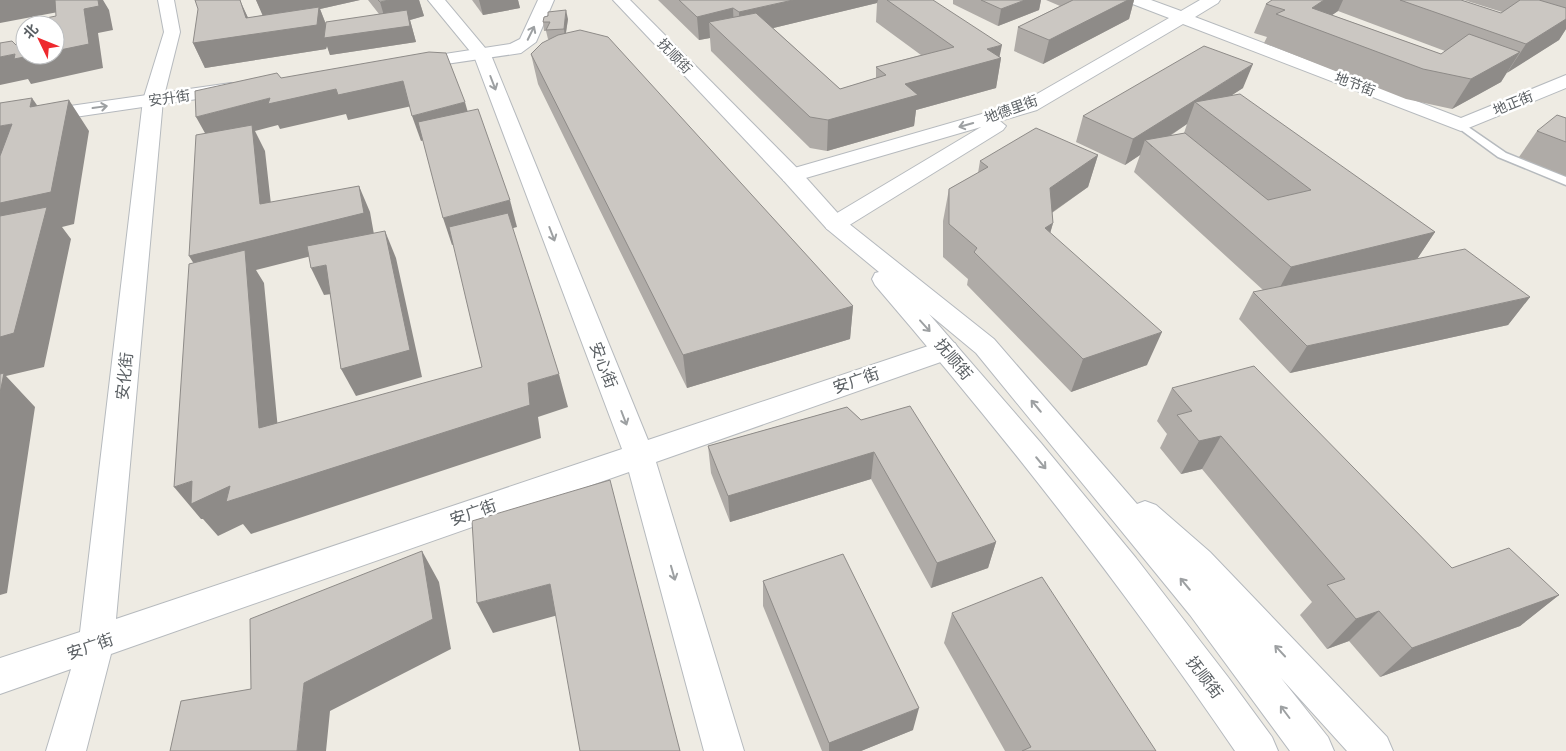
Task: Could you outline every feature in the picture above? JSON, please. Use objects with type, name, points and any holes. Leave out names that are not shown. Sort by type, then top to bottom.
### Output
[{"type":"street","name":"安化街","points":[[66,751],[96,644],[153,100],[172,32],[166,0]]},
{"type":"street","name":"安心街","points":[[436,0],[482,55],[638,454],[724,751]]},
{"type":"street","points":[[395,67],[515,50],[527,42],[546,0]]},
{"type":"street","name":"抚顺街","points":[[621,0],[792,176],[946,350],[1050,474],[1221,697],[1258,751]]},
{"type":"street","name":"地节街","points":[[1136,0],[1461,124]]},
{"type":"street","name":"地德里街","points":[[792,176],[1030,106],[1212,0]]},
{"type":"street","name":"地正街","points":[[1461,124],[1566,81]]},
{"type":"street","name":"安升街","points":[[0,122],[250,86]]},
{"type":"street","points":[[835,224],[1030,106]]},
{"type":"street","name":"抚顺街","points":[[835,224],[985,346],[1202,604],[1314,751]]},
{"type":"street","name":"安广街","points":[[0,676],[638,454],[946,350]]},
{"type":"street","name":"抚顺街","points":[[1064,439],[1198,562],[1372,751]]},
{"type":"lane","name":"地节街","points":[[1461,124],[1502,155],[1566,181]]},
{"type":"building","points":[[55,0],[98,0],[99,6],[84,9],[89,44],[65,49],[65,15],[56,15]]},
{"type":"building","points":[[195,0],[240,0],[246,18],[319,7],[317,25],[193,43],[198,9]]},
{"type":"building","points":[[679,0],[793,0],[739,12],[733,8],[697,17]]},
{"type":"building","points":[[887,0],[933,0],[1002,45],[987,49],[1001,58],[905,84],[918,95],[828,120],[810,117],[709,22],[756,13],[840,89],[886,75],[876,67],[954,47]]},
{"type":"building","points":[[981,0],[1025,0],[1001,9]]},
{"type":"building","points":[[1073,0],[1128,0],[1049,40],[1018,27]]},
{"type":"building","points":[[1272,0],[1324,0],[1312,8],[1441,54],[1469,34],[1520,52],[1471,79],[1423,69],[1276,14],[1285,10],[1266,4]]},
{"type":"building","points":[[1400,0],[1461,0],[1501,13],[1520,0],[1539,0],[1566,8],[1566,19],[1526,44]]},
{"type":"building","points":[[407,10],[410,26],[324,38],[326,22]]},
{"type":"building","points":[[566,10],[564,29],[546,30],[550,22],[543,22],[544,17],[548,16],[548,12]]},
{"type":"building","points":[[580,30],[608,37],[853,306],[683,355],[531,54],[542,43],[558,35]]},
{"type":"building","points":[[12,41],[15,44],[15,54],[0,57],[0,43]]},
{"type":"building","points":[[1204,46],[1253,64],[1133,139],[1083,116]]},
{"type":"building","points":[[429,52],[446,53],[465,102],[412,116],[403,81],[338,95],[336,89],[268,104],[270,98],[196,117],[195,91],[277,73],[281,78]]},
{"type":"building","points":[[1240,94],[1435,232],[1291,267],[1145,140],[1185,133],[1268,200],[1311,190],[1195,102]]},
{"type":"building","points":[[32,98],[30,107],[69,100],[51,192],[0,203],[0,156],[12,124],[0,126],[0,103]]},
{"type":"building","points":[[478,109],[510,200],[443,218],[418,122]]},
{"type":"building","points":[[1557,115],[1566,118],[1566,142],[1537,131]]},
{"type":"building","points":[[252,125],[260,204],[359,186],[364,213],[189,256],[196,135]]},
{"type":"building","points":[[1036,128],[1098,155],[1050,188],[1053,223],[1045,228],[1162,332],[1083,359],[974,252],[977,248],[949,224],[949,189],[988,167],[980,161]]},
{"type":"building","points":[[47,207],[14,333],[0,337],[0,216]]},
{"type":"building","points":[[508,213],[559,374],[528,383],[530,405],[226,502],[230,486],[191,504],[192,481],[174,487],[189,264],[245,250],[259,428],[482,367],[449,227]]},
{"type":"building","points":[[385,231],[410,350],[341,369],[326,265],[311,268],[307,246]]},
{"type":"building","points":[[1465,249],[1530,297],[1307,346],[1253,292]]},
{"type":"building","points":[[1254,366],[1452,568],[1509,548],[1559,595],[1412,648],[1379,611],[1356,619],[1327,585],[1345,579],[1221,436],[1199,441],[1177,415],[1192,411],[1172,388]]},
{"type":"building","points":[[4,373],[0,393],[0,374]]},
{"type":"building","points":[[910,406],[996,542],[937,563],[874,452],[728,496],[708,446],[847,407],[861,420]]},
{"type":"building","points":[[610,480],[680,751],[580,751],[550,584],[477,603],[472,521]]},
{"type":"building","points":[[422,551],[433,619],[304,683],[297,751],[170,751],[181,701],[251,689],[250,619]]},
{"type":"building","points":[[843,554],[919,708],[829,743],[763,581]]},
{"type":"building","points":[[1042,577],[1156,751],[1022,751],[1031,747],[952,613]]}]
